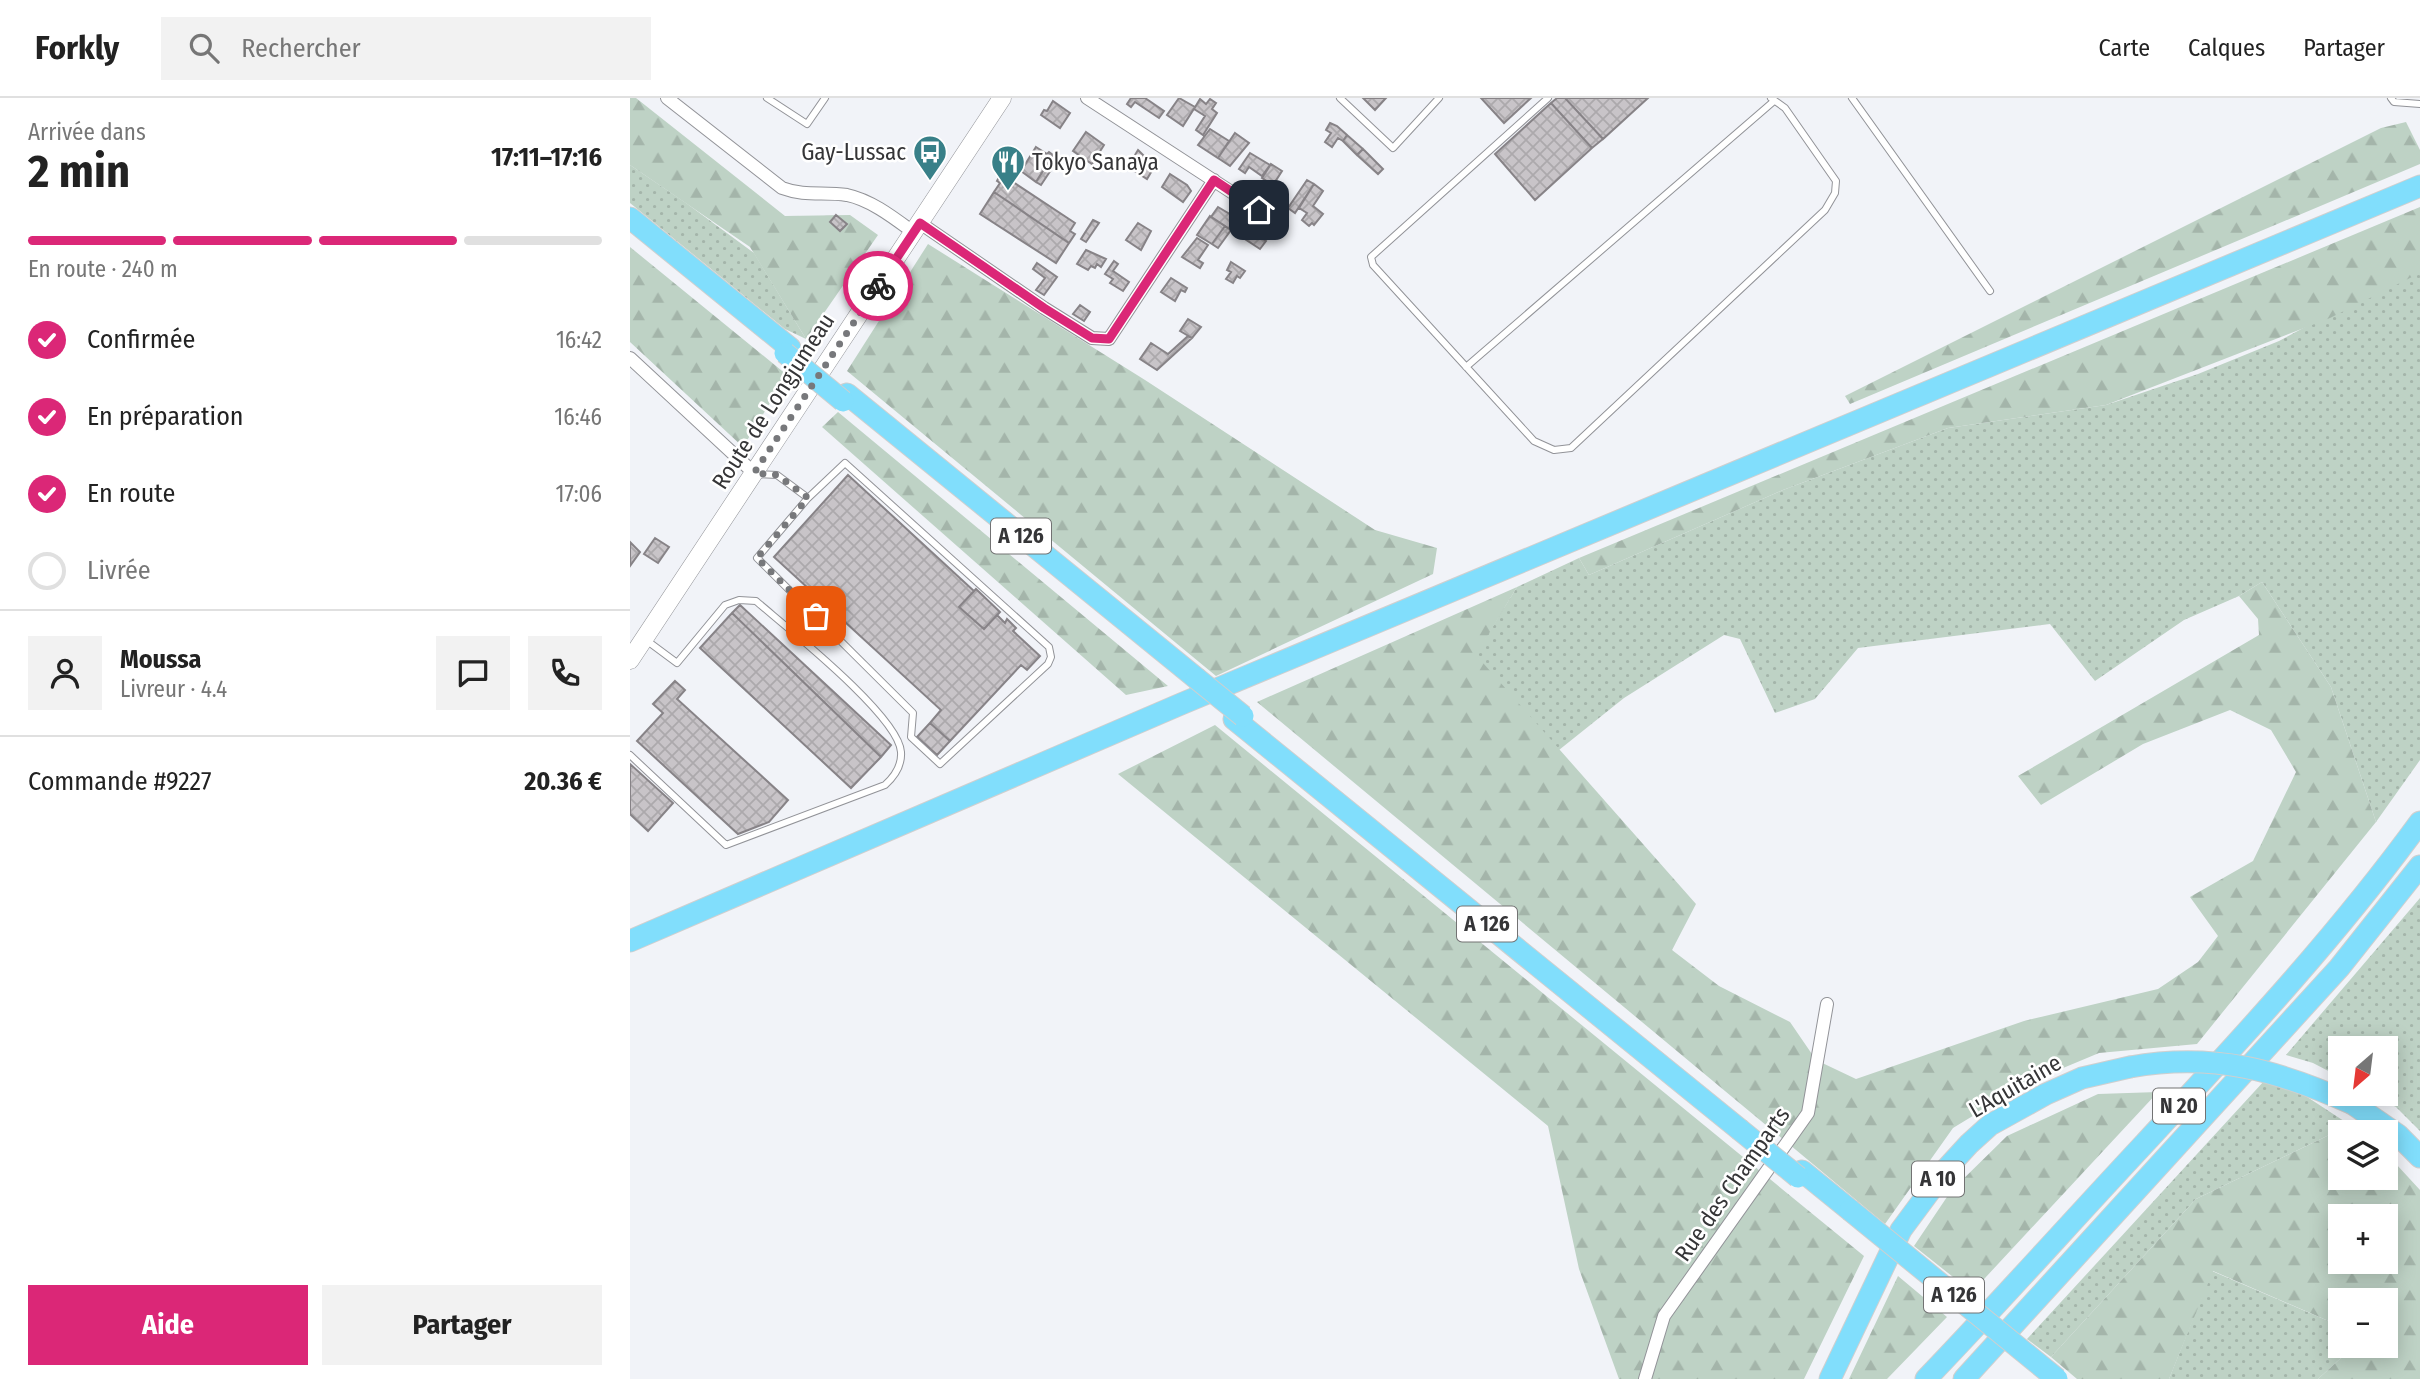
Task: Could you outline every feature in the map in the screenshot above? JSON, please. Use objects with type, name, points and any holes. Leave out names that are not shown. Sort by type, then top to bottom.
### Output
[{"type":"highway","points":[[630,941],[1181,704],[2420,186]]},
{"type":"highway","name":"A 126","points":[[630,218],[845,398],[1800,1174],[2045,1379]]},
{"type":"highway","name":"A 126","points":[[630,227],[788,351]]},
{"type":"highway","name":"N 20","points":[[1926,1379],[2316,954],[2381,875],[2420,822]]},
{"type":"highway","name":"N 20","points":[[1964,1379],[2322,987],[2420,866]]},
{"type":"highway","name":"L'Aquitaine","points":[[1830,1379],[1902,1230],[1947,1168],[1990,1125],[2046,1094],[2082,1078],[2165,1061],[2257,1068],[2304,1082],[2353,1104],[2398,1135],[2420,1157]]},
{"type":"highway","name":"A 126","points":[[1847,1213],[2057,1379]]},
{"type":"street","points":[[667,98],[782,188],[797,194],[846,195],[869,203],[917,228],[1092,338],[1109,339],[1214,180]]},
{"type":"street","name":"Route de Longjumeau","points":[[630,659],[1002,98]]},
{"type":"street","points":[[1087,98],[1282,225]]},
{"type":"street","points":[[630,358],[754,473]]},
{"type":"street","name":"Rue des Champarts","points":[[1645,1379],[1664,1316],[1808,1113],[1827,1004]]},
{"type":"lane","points":[[767,98],[807,124],[825,98]]},
{"type":"lane","points":[[1340,98],[1393,148],[1439,98]]},
{"type":"lane","points":[[1466,368],[1772,99],[1785,108],[1836,181],[1835,193],[1825,210],[1571,448],[1554,450],[1534,441],[1466,368],[1373,265],[1371,257],[1548,98]]},
{"type":"lane","points":[[1852,98],[1990,292]]},
{"type":"lane","points":[[2391,98],[2394,102],[2420,104]]},
{"type":"lane","points":[[845,463],[1049,647],[1051,657],[1048,664],[940,764],[911,737],[913,713],[757,558],[808,498],[845,463]]},
{"type":"lane","points":[[754,473],[777,475],[808,498]]},
{"type":"lane","points":[[630,755],[726,845],[886,785],[895,776],[900,763],[901,750],[886,722],[837,672],[756,601],[739,600],[725,605],[677,663],[644,638]]},
{"type":"green space","points":[[630,98],[636,98],[785,216],[850,215],[878,235],[806,339],[750,247],[630,165]]},
{"type":"green space","points":[[2406,122],[2420,150],[2420,164],[1850,404],[1845,396],[2381,128]]},
{"type":"green space","points":[[630,165],[754,253],[806,339],[785,329],[630,203]]},
{"type":"green space","points":[[2420,207],[2420,273],[2330,318],[2106,405],[1948,428],[1783,490],[1589,575],[1579,558]]},
{"type":"green space","points":[[928,244],[1145,380],[1375,530],[1437,548],[1433,574],[1216,676],[847,371]]},
{"type":"green space","points":[[630,247],[787,375],[743,447],[630,342]]},
{"type":"green space","points":[[2420,265],[2420,760],[2376,822],[2331,687],[2262,582],[2239,596],[2184,620],[2095,681],[2050,624],[1858,648],[1815,699],[1775,713],[1740,639],[1724,635],[1624,698],[1559,750],[1475,655],[1517,587],[1579,558],[1589,575],[1783,490],[1948,428],[2106,405],[2198,374],[2279,341]]},
{"type":"green space","points":[[838,412],[1168,686],[1126,695],[822,427]]},
{"type":"green space","points":[[2262,582],[2331,687],[2376,822],[2197,1044],[2099,1053],[2027,1083],[1953,1128],[1885,1224],[1257,702],[1517,587],[1476,655],[1696,904],[1672,950],[1719,986],[1790,1022],[1816,1060],[1856,1079],[2024,1021],[2158,989],[2198,962],[2218,936],[2190,897],[2253,861],[2296,772],[2271,730],[2230,710],[2143,744],[2041,805],[2018,776],[2259,635],[2258,619],[2239,596]]},
{"type":"green space","points":[[1215,725],[1864,1256],[1804,1379],[1619,1379],[1579,1269],[1548,1126],[1118,774]]},
{"type":"green space","points":[[2420,898],[2420,1131],[2394,1106],[2398,1106],[2398,1036],[2328,1036],[2328,1071],[2286,1055]]},
{"type":"green space","points":[[2265,1080],[2295,1089],[2342,1120],[2328,1120],[2328,1136],[2196,1199],[2051,1357],[2027,1339]]},
{"type":"green space","points":[[2158,1092],[1972,1292],[1914,1246],[1951,1191],[2007,1136],[2098,1094]]},
{"type":"green space","points":[[2328,1136],[2328,1190],[2398,1190],[2398,1166],[2420,1190],[2420,1379],[2318,1379],[2341,1358],[2398,1358],[2398,1288],[2328,1288],[2328,1321],[2213,1271],[2169,1379],[2077,1379],[2051,1357],[2196,1199]]},
{"type":"green space","points":[[2212,1271],[2328,1321],[2328,1358],[2341,1358],[2318,1379],[2169,1379]]},
{"type":"green space","points":[[1898,1276],[1947,1317],[1887,1379],[1849,1379]]},
{"type":"building","points":[[1131,98],[1145,98],[1164,111],[1159,118],[1135,102],[1131,107],[1127,104]]},
{"type":"building","points":[[1179,98],[1195,107],[1183,126],[1167,115]]},
{"type":"building","points":[[1363,98],[1386,98],[1375,110]]},
{"type":"building","points":[[1481,98],[1531,98],[1504,123]]},
{"type":"building","points":[[1557,98],[1565,98],[1603,139],[1592,148],[1551,103]]},
{"type":"building","points":[[1565,98],[1648,98],[1603,139]]},
{"type":"building","points":[[1200,99],[1206,104],[1210,99],[1216,103],[1212,109],[1217,113],[1203,135],[1196,130],[1205,116],[1194,109]]},
{"type":"building","points":[[1053,101],[1070,113],[1060,128],[1041,115]]},
{"type":"building","points":[[1551,103],[1592,148],[1535,200],[1495,154]]},
{"type":"building","points":[[1330,123],[1347,135],[1343,141],[1338,138],[1332,147],[1325,142],[1331,133],[1326,130]]},
{"type":"building","points":[[1210,129],[1229,141],[1218,158],[1198,145]]},
{"type":"building","points":[[1086,132],[1104,145],[1092,164],[1073,151]]},
{"type":"building","points":[[1235,133],[1249,143],[1230,166],[1218,158]]},
{"type":"building","points":[[1347,135],[1363,149],[1357,155],[1343,141]]},
{"type":"building","points":[[1036,147],[1053,155],[1036,182],[1021,171]]},
{"type":"building","points":[[1363,149],[1383,169],[1378,174],[1357,155]]},
{"type":"building","points":[[1138,150],[1147,159],[1149,156],[1154,159],[1152,162],[1156,164],[1147,179],[1133,170],[1137,163],[1132,160]]},
{"type":"building","points":[[1250,153],[1270,165],[1262,176],[1249,167],[1245,173],[1239,169]]},
{"type":"building","points":[[1053,155],[1059,158],[1041,185],[1036,182]]},
{"type":"building","points":[[1271,164],[1282,171],[1273,185],[1262,178]]},
{"type":"building","points":[[1001,174],[1075,223],[1070,231],[1075,234],[1069,243],[994,192],[1000,183],[997,181]]},
{"type":"building","points":[[1170,174],[1187,185],[1191,191],[1183,202],[1162,187]]},
{"type":"building","points":[[1307,180],[1314,184],[1295,213],[1288,208]]},
{"type":"building","points":[[1314,184],[1323,191],[1313,206],[1323,214],[1314,225],[1312,223],[1309,226],[1302,220],[1307,213],[1299,208]]},
{"type":"building","points":[[994,192],[1069,243],[1056,263],[980,214]]},
{"type":"building","points":[[1218,207],[1266,241],[1260,249],[1211,217]]},
{"type":"building","points":[[836,215],[847,224],[840,231],[830,222]]},
{"type":"building","points":[[1210,216],[1225,226],[1212,244],[1197,235]]},
{"type":"building","points":[[1093,220],[1099,223],[1086,242],[1081,239]]},
{"type":"building","points":[[1138,223],[1151,231],[1141,250],[1126,240]]},
{"type":"building","points":[[1225,226],[1231,230],[1218,248],[1212,244]]},
{"type":"building","points":[[1197,238],[1208,245],[1198,260],[1203,263],[1200,268],[1182,257]]},
{"type":"building","points":[[1086,250],[1106,259],[1101,267],[1097,264],[1095,268],[1091,266],[1088,270],[1077,264]]},
{"type":"building","points":[[1114,261],[1118,264],[1113,271],[1129,282],[1123,291],[1110,283],[1113,279],[1105,274]]},
{"type":"building","points":[[1231,262],[1245,271],[1240,278],[1237,276],[1233,283],[1226,279],[1231,272],[1227,270]]},
{"type":"building","points":[[1037,263],[1057,277],[1044,295],[1036,290],[1045,278],[1033,269]]},
{"type":"building","points":[[1171,278],[1187,288],[1185,292],[1181,290],[1175,301],[1161,292]]},
{"type":"building","points":[[1080,305],[1090,312],[1084,321],[1073,314]]},
{"type":"building","points":[[1188,319],[1201,327],[1192,338],[1180,331]]},
{"type":"building","points":[[1188,336],[1192,338],[1157,370],[1140,359],[1151,343],[1168,354]]},
{"type":"building","points":[[848,475],[974,591],[959,607],[984,629],[997,615],[1005,623],[1007,619],[1016,628],[1013,631],[1040,656],[1027,670],[1021,665],[950,741],[930,723],[941,710],[774,557]]},
{"type":"building","points":[[655,538],[669,547],[658,563],[644,554]]},
{"type":"building","points":[[630,542],[640,552],[630,566]]},
{"type":"building","points":[[976,589],[1000,612],[984,629],[959,607]]},
{"type":"building","points":[[740,605],[891,745],[881,757],[732,613]]},
{"type":"building","points":[[732,613],[881,757],[851,788],[700,648]]},
{"type":"building","points":[[675,681],[685,690],[677,699],[788,800],[769,822],[738,834],[637,741],[663,713],[653,704]]},
{"type":"building","points":[[930,723],[950,741],[937,755],[917,737]]},
{"type":"building","points":[[630,764],[673,803],[648,831],[630,814]]},
{"type":"way so far","points":[[816,616],[757,558],[808,498],[777,475],[754,473],[878,286]]},
{"type":"place","name":"Gay-Lussac","points":[[930,182]]},
{"type":"place","name":"Tokyo Sanaya","points":[[1008,192]]},
{"type":"route","points":[[878,286],[920,223],[1092,338],[1109,339],[1214,180],[1259,210]]}]
